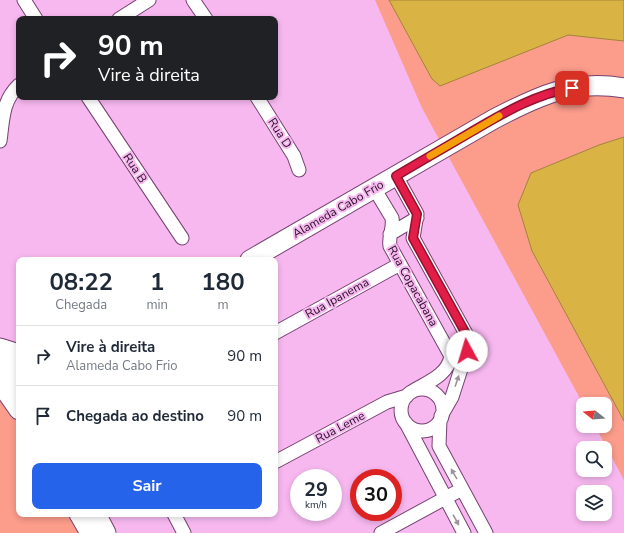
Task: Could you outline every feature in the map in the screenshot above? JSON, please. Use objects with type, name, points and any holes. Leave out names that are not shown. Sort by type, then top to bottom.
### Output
[{"type":"main road","name":"Alameda Cabo Frio","points":[[255,257],[524,103],[557,90],[587,86],[611,86],[624,88]]},
{"type":"main road","points":[[0,348],[16,353]]},
{"type":"main road","points":[[0,357],[16,395]]},
{"type":"main road","points":[[0,383],[16,396]]},
{"type":"main road","points":[[81,517],[90,533]]},
{"type":"main road","points":[[98,517],[106,533]]},
{"type":"street","points":[[24,0],[34,16]]},
{"type":"street","points":[[124,16],[148,0]]},
{"type":"street","points":[[193,0],[204,16]]},
{"type":"street","points":[[0,141],[5,104],[10,94],[16,88]]},
{"type":"street","name":"Rua B","points":[[90,100],[182,238]]},
{"type":"street","name":"Rua D","points":[[259,100],[294,156],[299,170]]},
{"type":"street","points":[[390,234],[417,218],[417,214],[396,176]]},
{"type":"street","name":"Rua Copacabana","points":[[374,188],[392,218],[393,222],[390,234],[390,246],[451,356]]},
{"type":"street","name":"Rua Copacabana","points":[[406,423],[412,428],[420,431],[427,430],[435,426],[450,401],[470,341],[413,238],[412,234],[417,218]]},
{"type":"street","name":"Rua Ipanema","points":[[278,331],[400,264]]},
{"type":"street","points":[[464,360],[451,356],[450,362],[441,374],[410,393],[402,402],[401,410],[402,417],[464,533]]},
{"type":"street","name":"Rua Copacabana","points":[[410,393],[421,389],[428,390],[435,394],[440,400],[442,406],[438,441],[439,446],[486,533]]},
{"type":"street","name":"Rua Leme","points":[[278,460],[387,402],[410,393]]},
{"type":"street","points":[[381,533],[462,489]]},
{"type":"street","points":[[176,517],[184,533]]},
{"type":"shaded area","points":[[375,0],[624,0],[624,480],[612,458],[612,441],[603,441],[599,433],[612,433],[612,397],[579,397],[422,108]]},
{"type":"shaded area","points":[[389,0],[624,0],[624,41],[568,35],[440,86],[432,79]]},
{"type":"shaded area","points":[[624,137],[624,421],[532,251],[518,205],[531,173],[599,145]]},
{"type":"shaded area","points":[[0,355],[16,387],[16,517],[81,517],[89,533],[0,533]]},
{"type":"slow traffic","points":[[430,156],[499,116]]},
{"type":"route","points":[[467,351],[470,341],[413,238],[412,234],[417,214],[396,176],[524,103],[557,90],[572,88]]}]
